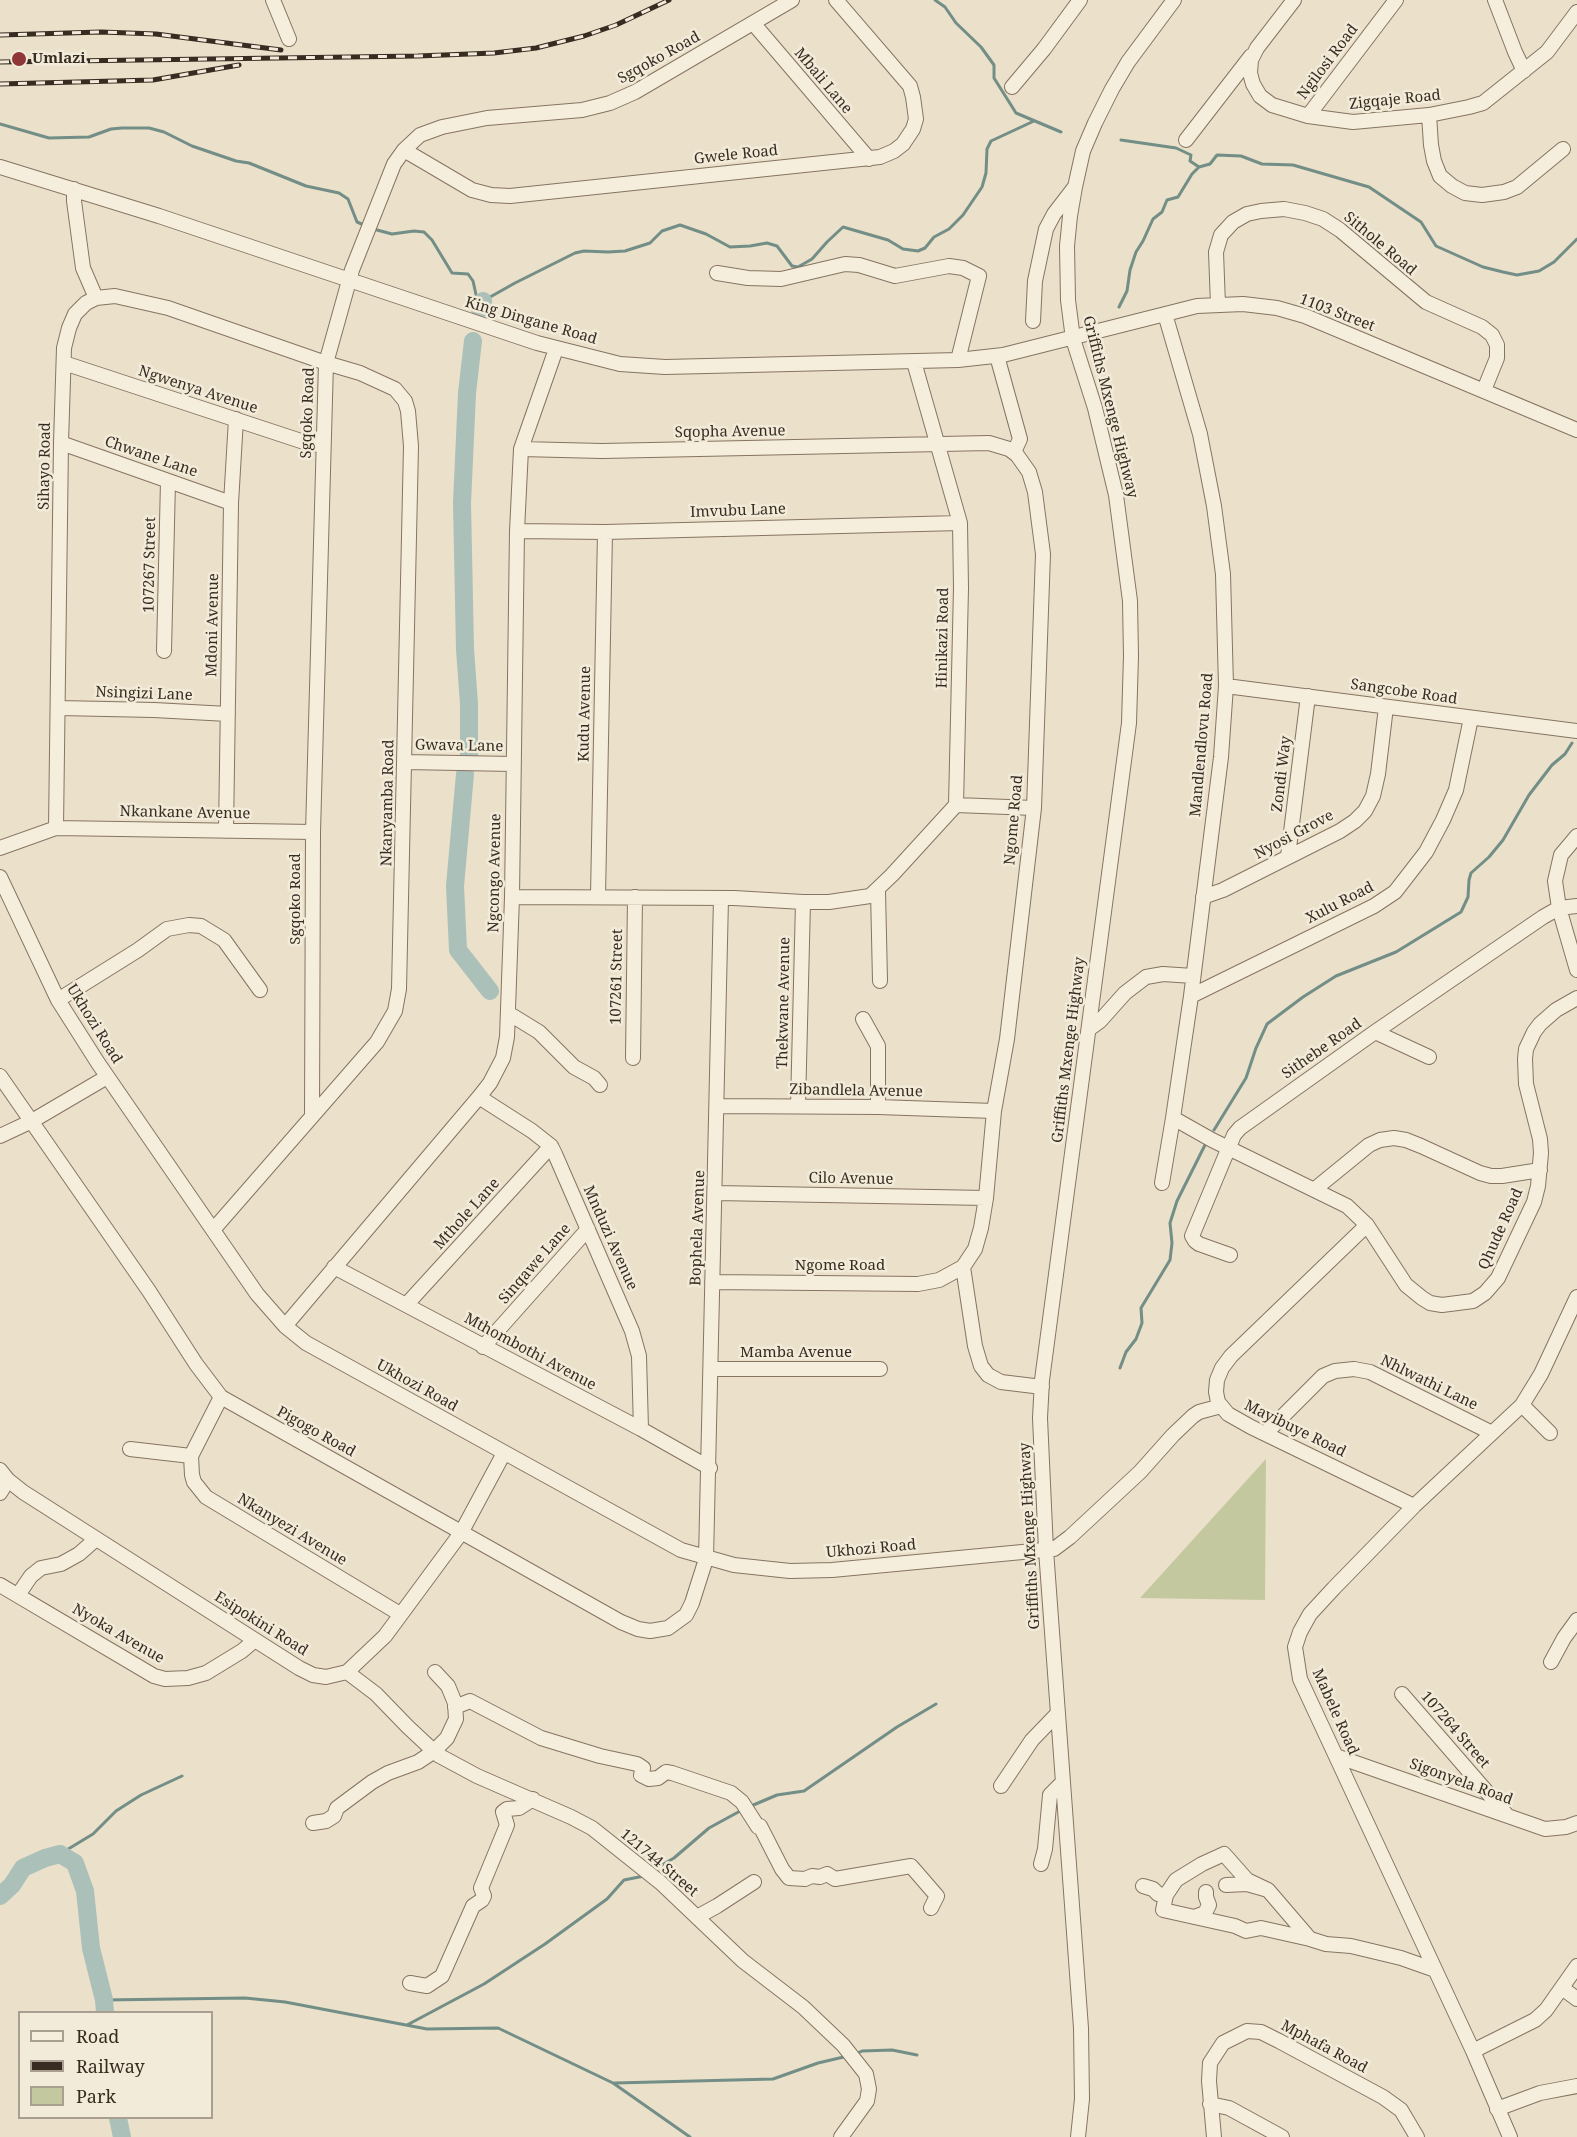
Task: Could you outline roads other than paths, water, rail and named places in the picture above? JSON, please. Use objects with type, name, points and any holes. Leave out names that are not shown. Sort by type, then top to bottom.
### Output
[{"type":"street","points":[[273,0],[289,39]]},
{"type":"street","name":"Sgqoko Road","points":[[312,1116],[313,832],[326,363],[348,281],[394,164],[404,150],[426,133],[462,122],[582,111],[610,104],[635,92],[792,0]]},
{"type":"street","name":"Gwele Road","points":[[404,150],[472,190],[500,196],[869,159],[894,151],[903,144],[913,129],[916,119],[916,108],[910,86],[836,0]]},
{"type":"street","points":[[1012,87],[1080,0]]},
{"type":"street","name":"Griffiths Mxenge Highway","points":[[1078,2137],[1082,2099],[1081,2028],[1046,1550],[1041,1465],[1042,1387],[1129,723],[1131,656],[1130,601],[1116,495],[1095,408],[1073,339],[1068,300],[1067,246],[1070,216],[1083,150],[1112,89],[1128,62],[1174,0]]},
{"type":"street","name":"Zigqaje Road","points":[[1294,0],[1257,48],[1251,60],[1250,72],[1253,84],[1260,96],[1272,105],[1308,116],[1353,122],[1429,115],[1483,103],[1547,52],[1577,12]]},
{"type":"street","name":"Ngilosi Road","points":[[1308,116],[1396,0]]},
{"type":"street","points":[[1495,0],[1524,71]]},
{"type":"street","name":"Mbali Lane","points":[[753,23],[869,159]]},
{"type":"street","points":[[1186,140],[1257,48]]},
{"type":"street","points":[[1429,115],[1431,145],[1440,176],[1465,193],[1482,195],[1504,192],[1517,187],[1563,149]]},
{"type":"street","name":"King Dingane Road","points":[[0,167],[74,189],[556,349],[620,363],[665,367],[958,360],[998,356],[1073,339]]},
{"type":"street","points":[[1033,321],[1035,281],[1046,229],[1054,214],[1075,187]]},
{"type":"street","points":[[74,189],[83,268],[96,298],[115,296],[168,309],[326,363]]},
{"type":"street","name":"Sithole Road","points":[[1218,305],[1216,252],[1221,235],[1233,222],[1254,212],[1284,209],[1323,219],[1340,230],[1426,302],[1482,327],[1492,335],[1497,345],[1497,358],[1484,390]]},
{"type":"street","points":[[717,273],[748,278],[781,279],[845,264],[859,265],[895,276],[949,266],[963,268],[979,276],[958,360]]},
{"type":"street","name":"Sihayo Road","points":[[56,828],[64,363],[69,328],[75,314],[86,303],[96,298]]},
{"type":"street","name":"1103 Street","points":[[1073,339],[1197,306],[1243,304],[1277,308],[1305,316],[1577,430]]},
{"type":"street","name":"Mandlendlovu Road","points":[[1162,1183],[1191,996],[1221,758],[1226,686],[1223,574],[1214,506],[1200,434],[1165,314]]},
{"type":"street","name":"Ngcongo Avenue","points":[[285,1326],[480,1097],[503,1058],[507,1037],[512,897],[521,449],[556,349]]},
{"type":"street","points":[[939,444],[989,444],[1009,448],[1014,452],[1020,439],[1005,392],[998,356]]},
{"type":"street","name":"Hinikazi Road","points":[[914,362],[960,523],[961,588],[956,805]]},
{"type":"street","name":"Ngwenya Avenue","points":[[64,363],[304,442],[323,446]]},
{"type":"street","name":"Nkanyamba Road","points":[[213,1230],[377,1042],[395,1011],[399,989],[411,446],[408,411],[405,401],[395,389],[360,373],[326,363]]},
{"type":"street","name":"Mdoni Avenue","points":[[226,831],[231,503],[236,419]]},
{"type":"street","name":"Chwane Lane","points":[[61,443],[231,503]]},
{"type":"street","name":"Sqopha Avenue","points":[[521,449],[602,451],[939,444]]},
{"type":"street","name":"Ngome Road","points":[[712,1282],[918,1284],[939,1280],[963,1267],[975,1249],[986,1198],[994,1111],[1007,1039],[1034,808],[1043,554],[1035,492],[1029,472],[1014,452]]},
{"type":"street","name":"107267 Street","points":[[164,651],[168,481]]},
{"type":"street","name":"Imvubu Lane","points":[[518,531],[605,532],[960,523]]},
{"type":"street","name":"Kudu Avenue","points":[[598,896],[605,532]]},
{"type":"street","name":"Sangcobe Road","points":[[1226,686],[1577,731]]},
{"type":"street","name":"Zondi Way","points":[[1288,856],[1308,696]]},
{"type":"street","name":"Nyosi Grove","points":[[1203,897],[1240,882],[1340,831],[1365,811],[1373,796],[1378,774],[1386,707]]},
{"type":"street","name":"Nsingizi Lane","points":[[59,708],[228,714]]},
{"type":"street","name":"Xulu Road","points":[[1191,996],[1374,906],[1395,892],[1426,852],[1443,820],[1456,790],[1471,718]]},
{"type":"street","name":"Gwava Lane","points":[[405,762],[513,764]]},
{"type":"street","points":[[512,897],[721,898],[803,902],[852,900],[870,896],[878,891],[956,805],[1034,808]]},
{"type":"street","points":[[0,848],[56,828]]},
{"type":"street","name":"Nkankane Avenue","points":[[56,828],[313,832]]},
{"type":"street","points":[[1577,836],[1561,855],[1555,881],[1559,908],[1577,970]]},
{"type":"street","name":"Ukhozi Road","points":[[0,877],[58,1000],[107,1077],[257,1294],[285,1326],[306,1343],[662,1540],[706,1559],[759,1569],[832,1570],[1046,1550]]},
{"type":"street","points":[[878,891],[880,981]]},
{"type":"street","name":"107261 Street","points":[[633,1059],[635,897]]},
{"type":"street","name":"Bophela Avenue","points":[[706,1559],[710,1468],[721,898]]},
{"type":"street","name":"Thekwane Avenue","points":[[798,1106],[803,902]]},
{"type":"street","points":[[1559,908],[1577,906]]},
{"type":"street","name":"Sithebe Road","points":[[1230,1255],[1199,1244],[1192,1236],[1234,1135],[1248,1122],[1376,1032],[1559,908]]},
{"type":"street","points":[[58,1000],[167,929],[178,925],[201,926],[224,940],[260,990]]},
{"type":"street","points":[[1089,1029],[1100,1021],[1125,993],[1146,976],[1163,974],[1193,976]]},
{"type":"street","name":"Qhude Road","points":[[1173,1118],[1229,1149],[1347,1206],[1367,1225],[1397,1274],[1412,1292],[1430,1303],[1442,1305],[1473,1301],[1485,1293],[1498,1278],[1534,1202],[1540,1170],[1540,1139],[1526,1084],[1526,1049],[1540,1024],[1556,1010],[1577,998]]},
{"type":"street","points":[[508,1013],[539,1032],[574,1067],[594,1078],[600,1085]]},
{"type":"street","points":[[863,1019],[878,1046],[878,1107]]},
{"type":"street","points":[[1376,1032],[1429,1057]]},
{"type":"street","name":"Pigogo Road","points":[[0,1076],[220,1397],[621,1622],[638,1629],[650,1631],[668,1628],[686,1615],[692,1604],[706,1559]]},
{"type":"street","points":[[0,1136],[32,1121],[107,1077]]},
{"type":"street","name":"Mnduzi Avenue","points":[[480,1097],[551,1146],[632,1331],[639,1356],[641,1430]]},
{"type":"street","name":"Zibandlela Avenue","points":[[717,1106],[878,1107],[994,1111]]},
{"type":"street","points":[[1315,1189],[1369,1145],[1380,1140],[1394,1138],[1414,1143],[1491,1176],[1540,1170]]},
{"type":"street","name":"Mthole Lane","points":[[407,1304],[551,1146]]},
{"type":"street","name":"Cilo Avenue","points":[[716,1193],[986,1198]]},
{"type":"street","name":"Mayibuye Road","points":[[1367,1225],[1231,1356],[1222,1368],[1217,1380],[1216,1392],[1221,1406],[1228,1414],[1414,1506]]},
{"type":"street","name":"Sinqawe Lane","points":[[483,1347],[588,1229]]},
{"type":"street","name":"Mthombothi Avenue","points":[[334,1267],[710,1468]]},
{"type":"street","points":[[963,1267],[975,1346],[981,1366],[988,1376],[1001,1382],[1042,1387]]},
{"type":"street","name":"Mabele Road","points":[[1510,2137],[1473,2051],[1300,1679],[1295,1647],[1310,1614],[1414,1506],[1522,1405],[1541,1374],[1577,1297]]},
{"type":"street","name":"Mamba Avenue","points":[[712,1369],[880,1369]]},
{"type":"street","name":"Nhlwathi Lane","points":[[1266,1433],[1323,1376],[1335,1371],[1354,1369],[1370,1372],[1492,1433]]},
{"type":"street","points":[[130,1449],[191,1456],[220,1397]]},
{"type":"street","points":[[1522,1405],[1550,1433]]},
{"type":"street","points":[[1046,1550],[1058,1546],[1074,1533],[1147,1466],[1173,1435],[1193,1416],[1221,1406]]},
{"type":"street","points":[[347,1672],[379,1642],[461,1533],[504,1453]]},
{"type":"street","name":"Nkanyezi Avenue","points":[[191,1456],[194,1482],[206,1497],[400,1614]]},
{"type":"street","points":[[0,1492],[4,1475]]},
{"type":"street","name":"Esipokini Road","points":[[4,1475],[23,1492],[299,1668],[313,1675],[333,1676],[347,1672]]},
{"type":"street","points":[[18,1595],[31,1576],[41,1568],[61,1564],[79,1554],[96,1539]]},
{"type":"street","name":"Nyoka Avenue","points":[[0,1585],[154,1676],[165,1679],[188,1678],[206,1672],[242,1651],[255,1640]]},
{"type":"street","points":[[1551,1662],[1577,1620]]},
{"type":"street","name":"121744 Street","points":[[347,1672],[376,1694],[433,1752],[477,1776],[533,1799],[592,1828],[661,1883],[743,1961],[803,2007],[843,2045],[866,2074],[869,2089],[867,2101],[841,2137]]},
{"type":"street","points":[[313,1823],[326,1821],[334,1816],[337,1808],[372,1782],[388,1773],[418,1762],[433,1752],[447,1738],[456,1719],[455,1707],[448,1686],[435,1672]]},
{"type":"street","name":"107264 Street","points":[[1402,1694],[1507,1815]]},
{"type":"street","points":[[455,1707],[470,1701],[541,1738],[600,1756],[637,1764],[643,1768],[641,1775],[649,1779],[658,1778],[666,1772],[672,1773],[731,1793],[742,1802],[758,1827],[760,1826],[789,1878],[804,1879],[827,1874],[835,1879],[911,1866],[937,1896],[931,1908]]},
{"type":"street","points":[[1001,1786],[1032,1740],[1058,1713]]},
{"type":"street","name":"Sigonyela Road","points":[[1336,1755],[1545,1828],[1566,1827],[1577,1823]]},
{"type":"street","points":[[1041,1864],[1045,1849],[1050,1795],[1063,1782]]},
{"type":"street","points":[[410,1983],[427,1986],[442,1976],[473,1906],[484,1896],[481,1888],[507,1825],[503,1812],[507,1809],[519,1808],[533,1799]]},
{"type":"street","points":[[1310,1939],[1268,1890],[1247,1880],[1224,1854],[1176,1880],[1166,1895],[1163,1910],[1235,1926],[1246,1931],[1261,1928],[1326,1944],[1352,1946],[1401,1958],[1435,1970]]},
{"type":"street","points":[[697,1917],[754,1882]]},
{"type":"street","points":[[1226,1885],[1246,1884],[1268,1890]]},
{"type":"street","points":[[1143,1886],[1153,1889],[1158,1894],[1166,1895]]},
{"type":"street","points":[[1194,1917],[1204,1913],[1209,1905],[1206,1892]]},
{"type":"street","points":[[1473,2051],[1535,2020],[1546,2010],[1577,1966]]},
{"type":"street","points":[[1562,1988],[1577,1999]]},
{"type":"street","name":"Mphafa Road","points":[[1214,2137],[1210,2104],[1210,2064],[1214,2054],[1223,2043],[1246,2031],[1261,2032],[1383,2097],[1401,2110],[1417,2137]]},
{"type":"street","points":[[1497,2109],[1540,2093],[1577,2086]]},
{"type":"street","points":[[1210,2104],[1229,2108],[1282,2137]]},
{"type":"waterway","points":[[935,0],[945,7],[956,23],[981,47],[994,65],[994,78],[1016,113],[1061,132]]},
{"type":"waterway","points":[[377,230],[392,234],[424,232],[432,240],[452,273],[468,274],[473,281],[477,299],[483,301],[575,253],[625,251],[650,243],[662,231],[680,225],[706,234],[730,247],[767,243],[777,246],[792,266],[798,267],[812,259],[843,227],[888,240],[903,249],[918,251],[925,248],[934,237],[949,229],[963,215],[982,187],[986,173],[987,149],[991,141],[1034,121]]},
{"type":"waterway","points":[[0,124],[49,138],[89,137],[111,129],[122,128],[149,128],[164,132],[192,146],[249,163],[306,186],[339,193],[348,199],[357,222],[364,225]]},
{"type":"waterway","points":[[1121,140],[1176,148],[1191,155],[1190,161],[1199,167],[1210,164],[1217,155],[1241,156],[1262,164],[1293,165],[1369,187],[1421,222],[1436,246],[1483,267],[1503,272],[1517,275],[1539,271],[1554,262],[1577,239]]},
{"type":"waterway","points":[[1119,307],[1127,291],[1136,252],[1153,219],[1162,212],[1167,200],[1178,197],[1199,167]]},
{"type":"waterway","points":[[480,309],[483,301]]},
{"type":"waterway","points":[[469,754],[462,503],[467,393],[473,341]]},
{"type":"waterway","points":[[1214,1130],[1246,1078],[1267,1024],[1336,976],[1396,952],[1461,912],[1468,897],[1471,873],[1503,840],[1529,795],[1572,743]]},
{"type":"waterway","points":[[465,774],[455,886],[458,950],[490,991]]},
{"type":"waterway","points":[[1120,1368],[1142,1323],[1141,1308],[1170,1260],[1172,1243],[1170,1223],[1177,1201],[1205,1145]]},
{"type":"waterway","points":[[751,1806],[777,1795],[804,1791],[897,1727],[936,1704]]},
{"type":"waterway","points":[[60,1854],[93,1834],[116,1811],[141,1795],[182,1776]]},
{"type":"waterway","points":[[654,1865],[662,1865],[674,1858],[709,1828],[742,1810]]},
{"type":"waterway","points":[[0,1896],[12,1885],[23,1868],[45,1858],[60,1854],[75,1863],[85,1891],[91,1948],[105,2011]]},
{"type":"waterway","points":[[407,2025],[484,1984],[545,1944],[607,1899],[624,1880],[644,1876]]},
{"type":"waterway","points":[[104,2000],[245,1998],[285,2002],[427,2029],[498,2028],[613,2083],[690,2137]]},
{"type":"waterway","points":[[854,2055],[862,2051],[892,2050],[917,2055]]},
{"type":"waterway","points":[[615,2083],[773,2079],[818,2063],[848,2056]]},
{"type":"waterway","points":[[118,2119],[122,2137]]},
{"type":"railway","points":[[0,62],[494,53],[536,48],[584,36],[616,25],[669,0]]},
{"type":"railway","points":[[0,35],[101,32],[156,34],[281,50]]},
{"type":"railway","points":[[0,84],[153,80],[239,65]]},
{"type":"place","name":"Umlazi","points":[[19,59]]}]
